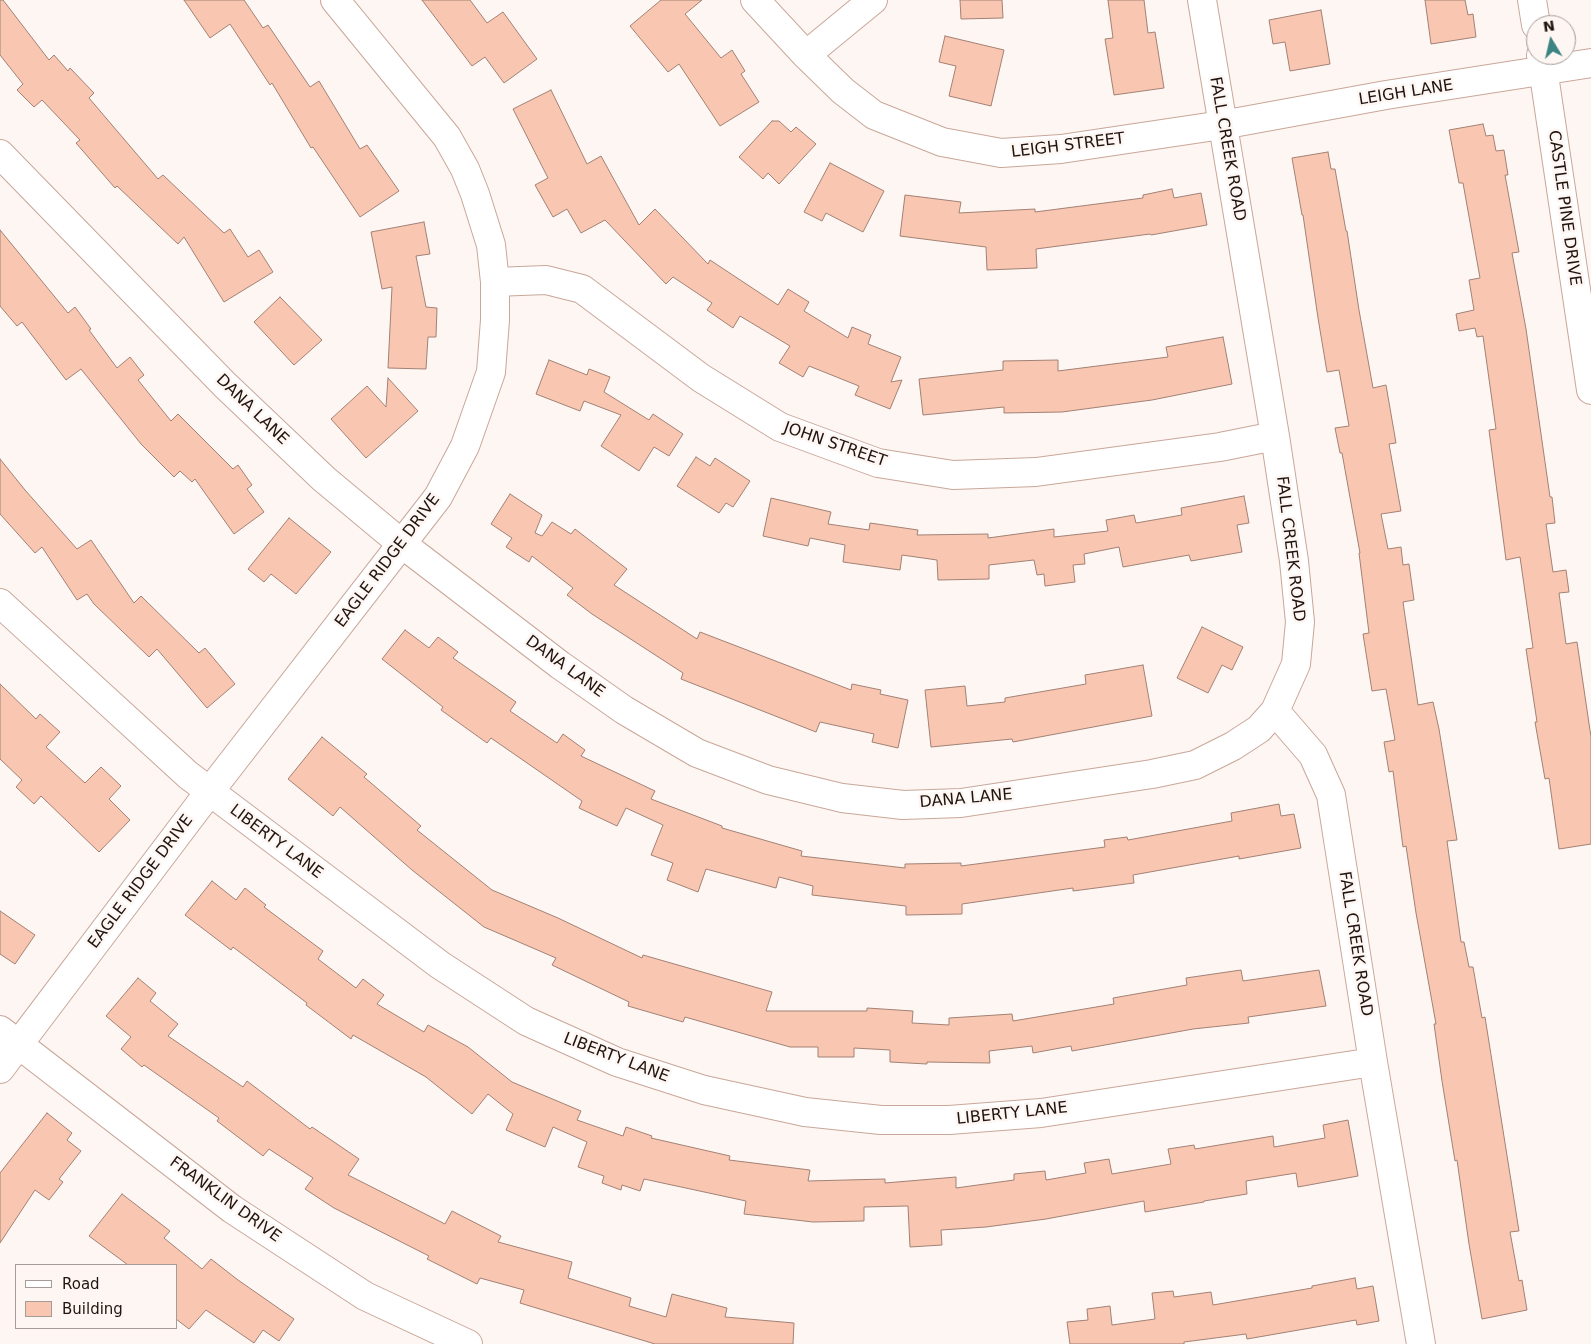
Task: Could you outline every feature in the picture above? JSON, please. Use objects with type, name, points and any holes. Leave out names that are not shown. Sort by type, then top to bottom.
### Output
[{"type":"street","name":"EAGLE RIDGE DRIVE","points":[[0,1069],[10,1037],[210,791],[438,496],[465,446],[491,372],[495,320],[495,282],[491,246],[465,169],[447,137],[335,0]]},
{"type":"street","name":"LEIGH STREET","points":[[755,0],[806,55],[843,91],[874,115],[942,142],[1001,153],[1061,148],[1222,125]]},
{"type":"street","points":[[806,55],[874,0]]},
{"type":"street","name":"FALL CREEK ROAD","points":[[1202,0],[1294,561],[1300,622],[1296,664],[1275,711],[1313,755],[1331,795],[1373,1062],[1422,1344]]},
{"type":"street","points":[[1532,0],[1534,15]]},
{"type":"street","name":"LEIGH LANE","points":[[1576,63],[1591,63]]},
{"type":"street","name":"LEIGH LANE","points":[[1222,125],[1377,97],[1532,65]]},
{"type":"street","name":"CASTLE PINE DRIVE","points":[[1542,65],[1591,390]]},
{"type":"street","name":"DANA LANE","points":[[0,154],[225,385],[324,479],[402,544],[552,659],[624,710],[698,753],[768,780],[842,798],[903,805],[961,803],[1152,774],[1196,765],[1233,746],[1259,729],[1275,711]]},
{"type":"street","name":"JOHN STREET","points":[[495,282],[546,280],[582,289],[702,378],[780,427],[878,463],[953,475],[1036,472],[1220,446],[1275,436]]},
{"type":"street","name":"LIBERTY LANE","points":[[0,603],[167,756],[210,791],[440,965],[526,1021],[617,1062],[704,1090],[804,1112],[881,1120],[949,1120],[1041,1113],[1373,1062]]},
{"type":"street","name":"FRANKLIN DRIVE","points":[[10,1037],[232,1208],[364,1296],[468,1344]]},
{"type":"building","points":[[0,0],[3,0],[49,60],[54,55],[68,71],[70,68],[94,93],[89,98],[158,179],[163,175],[224,233],[230,229],[248,257],[259,250],[273,272],[224,302],[184,237],[178,244],[117,186],[115,188],[76,143],[80,140],[42,100],[34,107],[17,90],[23,84],[0,55]]},
{"type":"building","points":[[184,0],[244,0],[263,28],[268,25],[310,87],[319,81],[360,149],[367,145],[399,191],[360,217],[313,147],[311,148],[272,83],[270,85],[230,24],[210,38]]},
{"type":"building","points":[[422,0],[470,0],[487,23],[503,12],[537,59],[504,83],[485,57],[472,66]]},
{"type":"building","points":[[661,0],[702,0],[685,14],[721,58],[732,50],[745,71],[741,74],[759,102],[720,126],[679,64],[668,72],[630,26]]},
{"type":"building","points":[[960,0],[1002,0],[1003,18],[961,19]]},
{"type":"building","points":[[1108,0],[1144,0],[1148,33],[1155,32],[1164,88],[1114,95],[1105,39],[1113,38]]},
{"type":"building","points":[[1425,0],[1465,0],[1468,15],[1473,14],[1476,37],[1431,44]]},
{"type":"building","points":[[1321,10],[1330,64],[1290,71],[1285,42],[1273,44],[1269,20]]},
{"type":"building","points":[[945,36],[1004,50],[991,106],[949,96],[956,66],[939,62]]},
{"type":"building","points":[[551,90],[587,164],[601,156],[639,225],[655,209],[708,264],[710,260],[778,305],[788,289],[809,302],[804,311],[848,338],[852,327],[871,335],[868,344],[901,357],[891,382],[902,380],[890,409],[855,395],[859,386],[809,366],[803,377],[779,363],[790,346],[740,316],[733,328],[707,310],[712,303],[673,277],[666,284],[605,220],[581,233],[567,209],[553,217],[535,185],[548,178],[513,109]]},
{"type":"building","points":[[772,121],[779,121],[791,132],[796,127],[816,144],[779,184],[768,173],[763,179],[739,157]]},
{"type":"building","points":[[1483,124],[1486,136],[1493,135],[1496,151],[1504,150],[1508,175],[1505,175],[1519,252],[1512,253],[1526,329],[1550,497],[1552,497],[1555,523],[1546,524],[1553,572],[1566,570],[1569,592],[1559,593],[1566,644],[1577,642],[1591,737],[1591,844],[1559,849],[1549,778],[1545,779],[1535,722],[1537,722],[1526,649],[1533,648],[1520,557],[1506,560],[1489,430],[1496,429],[1483,336],[1477,337],[1475,328],[1459,331],[1456,314],[1474,310],[1469,280],[1480,278],[1463,183],[1459,183],[1449,130]]},
{"type":"building","points":[[1328,152],[1331,169],[1335,169],[1347,231],[1373,388],[1386,385],[1396,443],[1389,444],[1401,511],[1381,514],[1388,549],[1401,547],[1403,565],[1409,564],[1414,600],[1403,602],[1418,705],[1433,702],[1439,729],[1457,840],[1447,841],[1461,942],[1464,942],[1469,967],[1473,967],[1482,1018],[1485,1017],[1519,1231],[1510,1232],[1519,1281],[1522,1280],[1527,1310],[1482,1319],[1457,1160],[1455,1161],[1442,1081],[1434,1024],[1436,1024],[1406,846],[1403,847],[1393,771],[1389,772],[1384,742],[1395,740],[1386,689],[1372,691],[1363,634],[1369,633],[1360,553],[1342,453],[1340,453],[1335,428],[1349,426],[1339,370],[1327,372],[1303,215],[1292,158]]},
{"type":"building","points":[[830,163],[884,191],[863,232],[826,213],[822,221],[804,212]]},
{"type":"building","points":[[1172,189],[1174,198],[1201,193],[1207,225],[1151,235],[1036,249],[1037,268],[987,270],[986,247],[900,236],[905,195],[961,202],[959,213],[1035,209],[1035,212],[1143,198],[1143,195]]},
{"type":"building","points":[[424,222],[430,254],[416,256],[426,307],[437,308],[436,337],[428,337],[426,369],[388,368],[392,287],[382,289],[371,232]]},
{"type":"building","points":[[0,230],[68,313],[75,307],[91,329],[89,330],[117,368],[130,357],[144,375],[138,380],[171,421],[178,414],[233,469],[238,465],[252,485],[247,489],[264,512],[234,534],[195,479],[192,482],[180,471],[174,477],[141,444],[81,369],[66,380],[22,322],[17,326],[0,306]]},
{"type":"building","points":[[280,297],[322,340],[294,365],[254,322]]},
{"type":"building","points":[[1223,337],[1232,384],[1152,400],[1062,412],[1004,413],[1004,407],[923,415],[919,379],[1003,370],[1003,361],[1058,360],[1058,371],[1168,357],[1166,347]]},
{"type":"building","points":[[549,360],[587,375],[589,369],[610,377],[604,392],[649,420],[653,414],[683,434],[669,456],[654,447],[639,471],[601,446],[621,415],[584,401],[580,411],[536,394]]},
{"type":"building","points":[[388,378],[418,411],[366,458],[331,419],[367,386],[386,407]]},
{"type":"building","points":[[696,457],[710,466],[715,458],[750,481],[733,507],[726,503],[719,513],[677,486]]},
{"type":"building","points":[[0,459],[77,549],[91,540],[134,603],[141,596],[199,653],[205,648],[235,684],[207,708],[157,649],[149,657],[94,604],[87,594],[77,600],[42,547],[35,553],[0,514]]},
{"type":"building","points":[[510,494],[542,515],[535,533],[542,536],[552,522],[571,534],[575,529],[627,569],[614,585],[697,639],[700,632],[851,690],[852,684],[881,690],[880,694],[908,700],[898,748],[872,742],[874,734],[820,722],[816,732],[681,679],[683,673],[592,614],[567,595],[573,588],[532,556],[529,562],[506,547],[512,538],[491,524]]},
{"type":"building","points":[[1244,496],[1249,523],[1237,525],[1242,552],[1191,561],[1189,555],[1123,567],[1119,547],[1084,554],[1085,564],[1073,565],[1075,582],[1045,586],[1044,574],[1037,575],[1034,560],[989,565],[989,579],[938,580],[937,560],[902,555],[900,570],[843,562],[845,545],[810,538],[808,546],[763,536],[771,498],[831,512],[828,524],[869,530],[870,523],[918,530],[917,535],[988,534],[988,538],[1054,529],[1054,537],[1108,531],[1106,520],[1134,515],[1136,523],[1182,515],[1181,508]]},
{"type":"building","points":[[289,518],[331,552],[296,594],[271,574],[264,582],[248,569]]},
{"type":"building","points":[[1202,627],[1243,647],[1232,670],[1222,665],[1208,693],[1177,678]]},
{"type":"building","points":[[405,630],[429,648],[438,637],[458,652],[453,658],[516,702],[510,711],[557,743],[563,734],[585,750],[581,756],[655,791],[651,799],[722,826],[722,828],[802,851],[801,856],[905,868],[905,864],[961,863],[961,866],[1105,847],[1104,840],[1127,837],[1128,840],[1232,821],[1231,813],[1279,804],[1281,816],[1294,814],[1301,848],[1239,859],[1239,856],[1133,875],[1134,883],[1073,891],[1073,888],[962,904],[962,914],[906,915],[906,906],[812,895],[813,886],[779,877],[776,888],[706,869],[698,892],[667,880],[673,863],[651,855],[663,825],[626,808],[617,826],[579,808],[582,801],[491,738],[487,743],[441,710],[443,707],[382,659]]},
{"type":"building","points":[[1143,665],[1152,716],[1013,742],[1012,739],[931,747],[925,690],[965,686],[967,706],[1005,702],[1005,698],[1086,684],[1085,675]]},
{"type":"building","points":[[0,684],[36,719],[40,714],[60,732],[46,747],[85,783],[101,767],[121,786],[109,799],[130,820],[99,852],[41,796],[34,804],[16,787],[22,780],[0,759]]},
{"type":"building","points":[[322,737],[367,774],[364,777],[421,826],[417,830],[492,890],[558,918],[642,958],[643,955],[772,992],[766,1011],[867,1011],[867,1008],[913,1011],[912,1023],[949,1025],[949,1018],[1012,1014],[1013,1021],[1114,1004],[1113,998],[1187,985],[1186,978],[1241,970],[1243,981],[1319,970],[1326,1006],[1248,1017],[1249,1023],[1193,1029],[1072,1051],[1071,1046],[1033,1053],[1032,1046],[989,1051],[990,1063],[927,1062],[927,1064],[890,1062],[890,1050],[854,1048],[854,1057],[818,1057],[818,1047],[790,1047],[685,1017],[683,1022],[628,1006],[629,1002],[552,965],[556,958],[484,927],[412,870],[340,807],[333,816],[288,779]]},
{"type":"building","points":[[212,881],[236,900],[245,888],[266,905],[264,907],[323,951],[318,959],[356,988],[363,979],[384,995],[377,1004],[424,1032],[428,1025],[468,1047],[512,1082],[581,1111],[577,1120],[623,1136],[626,1127],[652,1136],[651,1138],[730,1156],[729,1160],[810,1170],[808,1181],[885,1179],[885,1183],[956,1177],[956,1188],[1014,1180],[1014,1174],[1045,1171],[1046,1180],[1086,1173],[1084,1163],[1109,1159],[1112,1174],[1171,1164],[1168,1149],[1194,1145],[1195,1149],[1273,1136],[1274,1147],[1325,1138],[1323,1125],[1348,1120],[1358,1176],[1298,1187],[1296,1173],[1246,1181],[1247,1194],[1145,1212],[1144,1201],[1046,1219],[986,1227],[941,1230],[942,1245],[910,1247],[908,1206],[864,1207],[864,1221],[813,1222],[744,1214],[746,1201],[644,1179],[640,1191],[622,1185],[621,1190],[602,1183],[604,1176],[578,1167],[587,1142],[553,1127],[545,1147],[506,1130],[513,1114],[488,1094],[472,1114],[426,1077],[353,1035],[351,1039],[233,947],[231,950],[185,915]]},
{"type":"building","points":[[0,911],[35,935],[15,964],[0,954]]},
{"type":"building","points":[[138,978],[156,993],[150,1001],[178,1024],[168,1036],[243,1087],[247,1081],[310,1129],[312,1127],[359,1159],[348,1175],[445,1224],[452,1211],[501,1236],[498,1242],[572,1262],[568,1278],[631,1298],[629,1306],[666,1317],[672,1294],[727,1308],[725,1317],[794,1323],[793,1344],[655,1344],[520,1303],[524,1290],[480,1278],[477,1284],[427,1259],[429,1256],[334,1208],[305,1189],[313,1178],[269,1149],[263,1156],[217,1121],[219,1118],[144,1065],[142,1067],[121,1049],[131,1037],[106,1016]]},
{"type":"building","points":[[47,1113],[72,1133],[67,1140],[81,1151],[59,1179],[63,1182],[49,1200],[35,1190],[0,1243],[0,1173]]},
{"type":"building","points":[[122,1194],[170,1231],[164,1238],[202,1269],[211,1259],[294,1319],[279,1341],[263,1330],[254,1343],[206,1310],[189,1329],[178,1321],[178,1264],[127,1264],[89,1236]]},
{"type":"building","points":[[1355,1278],[1357,1289],[1373,1286],[1379,1321],[1357,1325],[1356,1320],[1247,1339],[1246,1334],[1184,1342],[1184,1344],[1070,1344],[1067,1322],[1088,1320],[1087,1309],[1110,1306],[1112,1325],[1155,1319],[1152,1293],[1173,1291],[1174,1297],[1211,1292],[1213,1305],[1312,1288],[1312,1286]]}]
